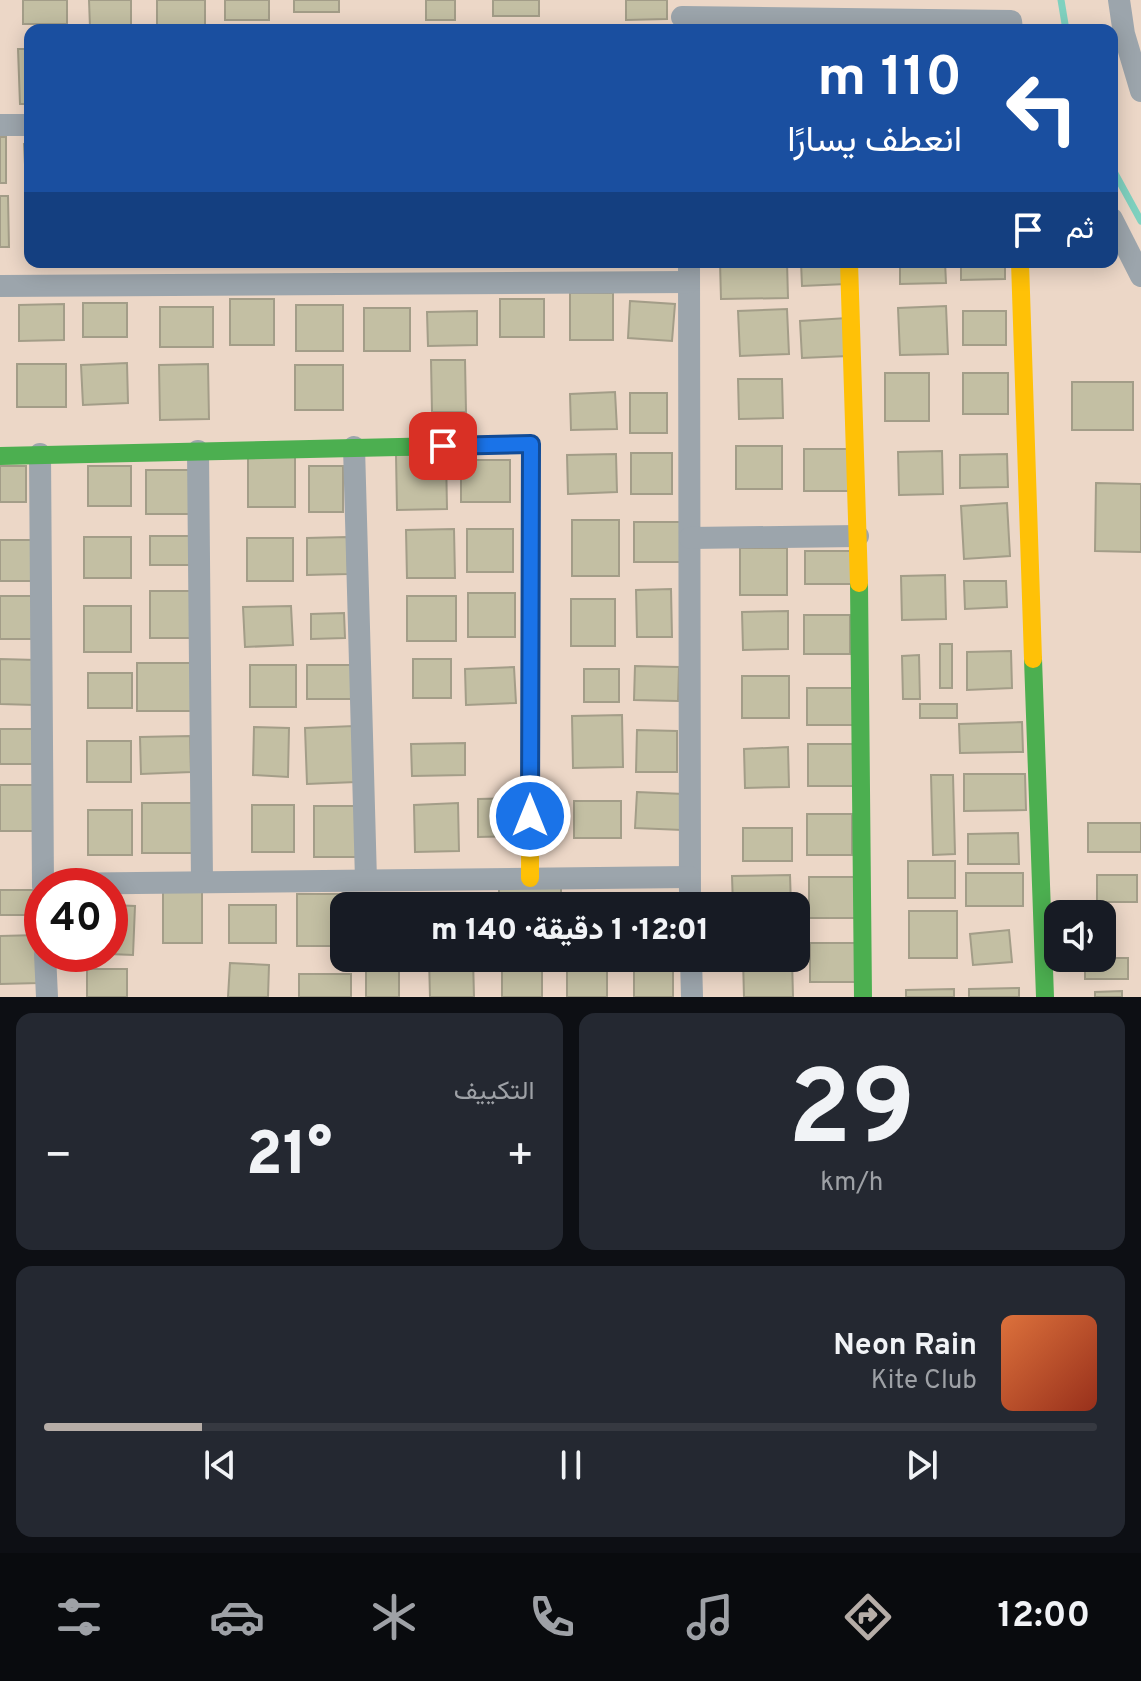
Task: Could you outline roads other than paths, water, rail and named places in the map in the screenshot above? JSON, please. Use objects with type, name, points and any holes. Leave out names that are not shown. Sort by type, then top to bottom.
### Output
[{"type":"street","points":[[1119,0],[1124,34],[1141,91]]},
{"type":"street","points":[[682,16],[842,24],[1012,20]]},
{"type":"street","points":[[0,125],[24,125]]},
{"type":"street","points":[[1118,231],[1141,276]]},
{"type":"street","points":[[849,268],[858,536],[863,997]]},
{"type":"street","points":[[1020,268],[1045,997]]},
{"type":"street","points":[[0,286],[689,272],[690,892]]},
{"type":"street","points":[[0,456],[531,444],[530,878]]},
{"type":"street","points":[[354,447],[366,880]]},
{"type":"street","points":[[198,451],[202,882]]},
{"type":"street","points":[[40,454],[43,868]]},
{"type":"street","points":[[690,538],[858,536]]},
{"type":"street","points":[[128,883],[689,877]]},
{"type":"street","points":[[46,972],[47,997]]},
{"type":"street","points":[[691,972],[692,997]]},
{"type":"waterway","points":[[1061,0],[1065,24]]},
{"type":"waterway","points":[[1118,179],[1141,221]]}]
